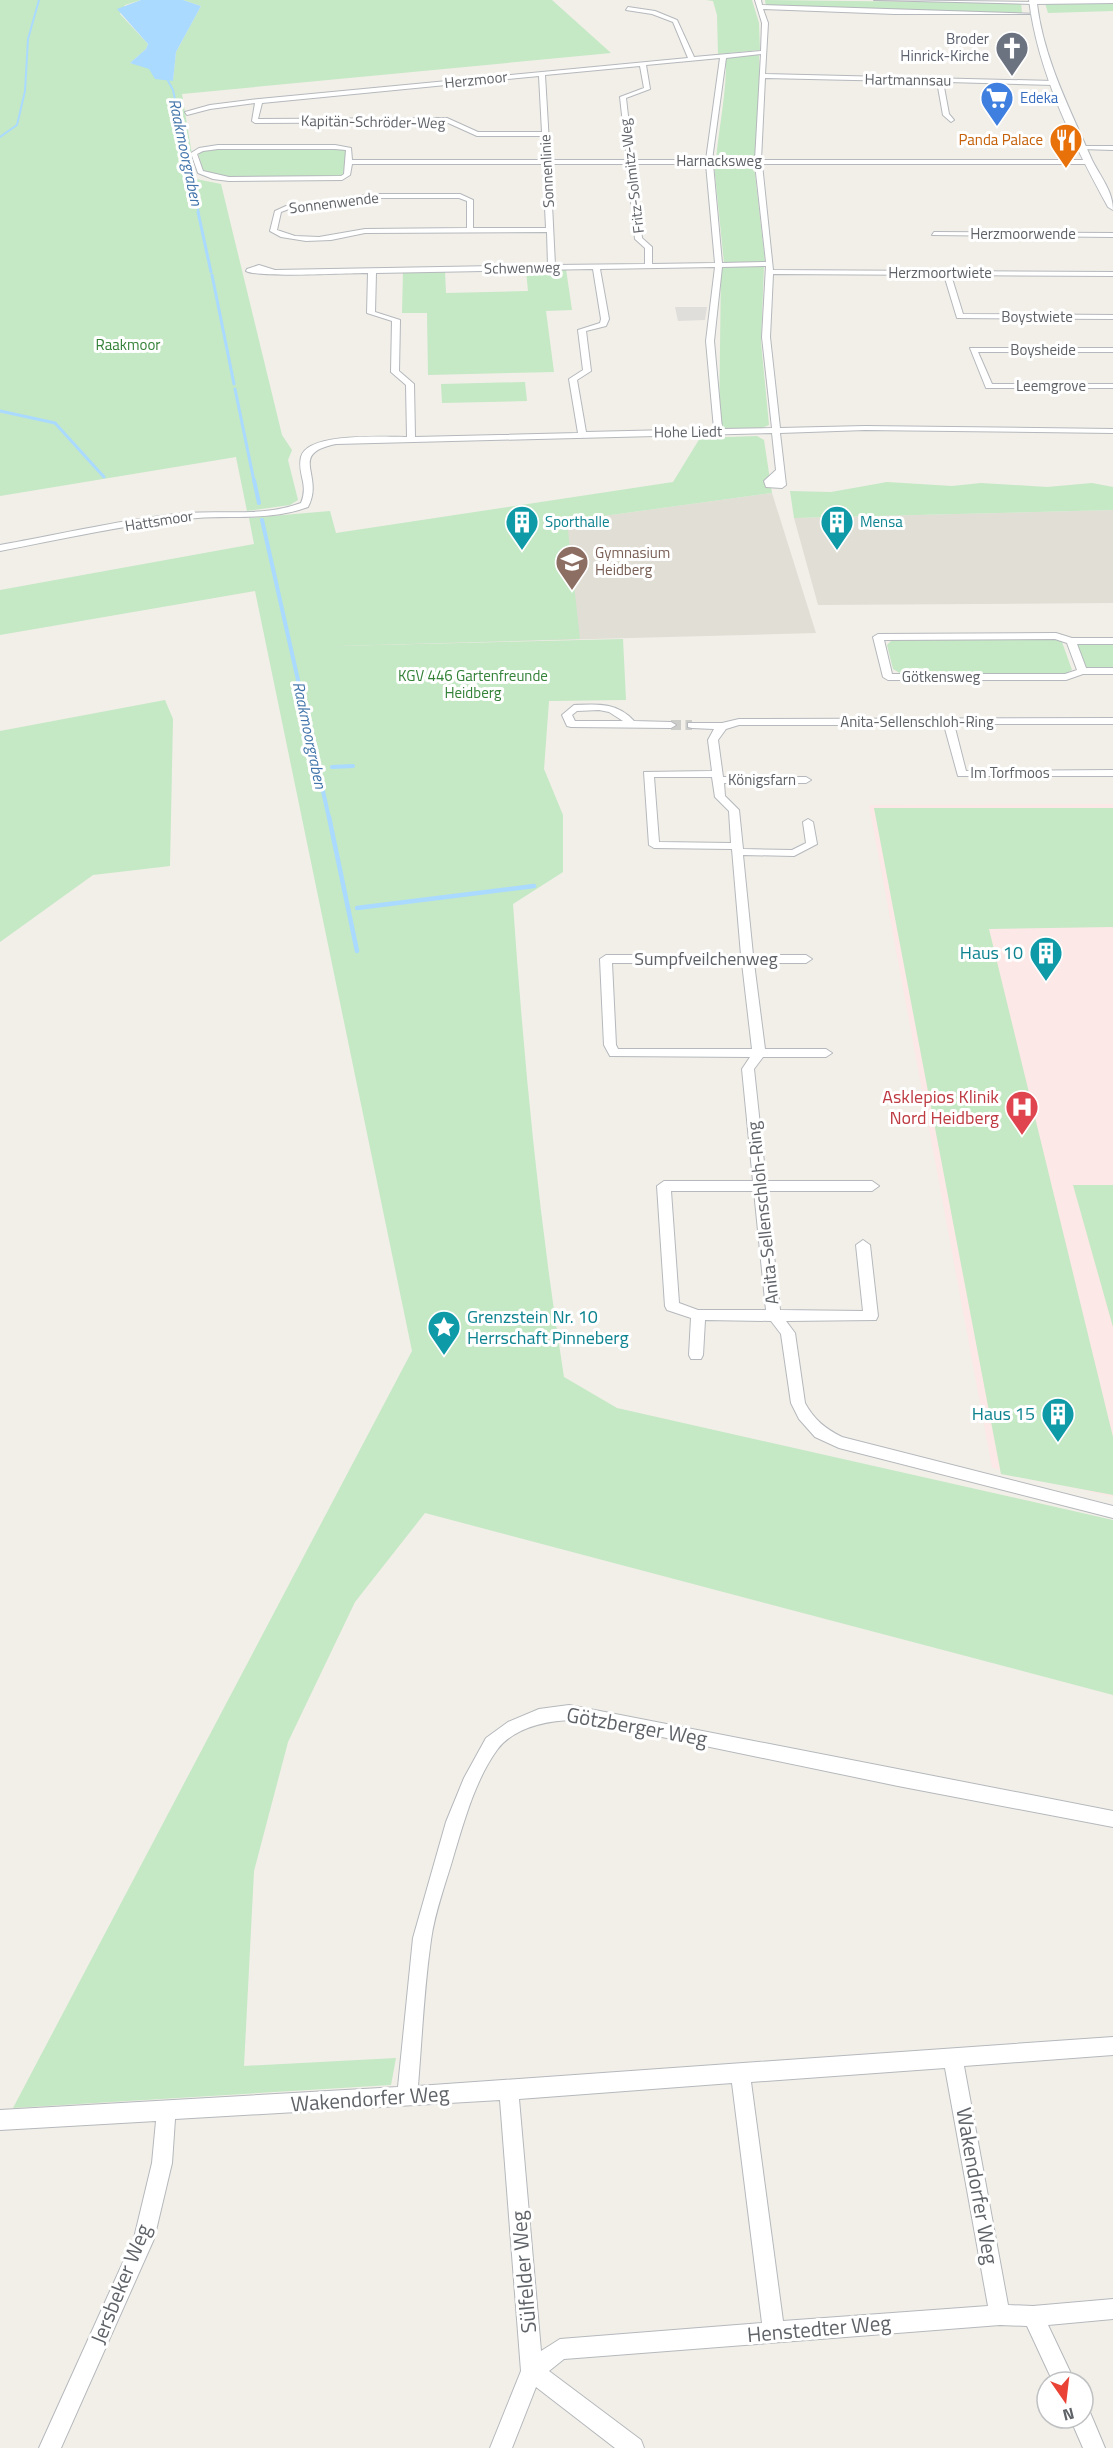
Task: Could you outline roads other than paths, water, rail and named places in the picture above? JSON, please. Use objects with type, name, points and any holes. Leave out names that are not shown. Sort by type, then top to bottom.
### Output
[{"type":"street","points":[[758,0],[765,23],[758,161],[770,268],[766,337],[781,470]]},
{"type":"street","points":[[877,0],[1113,1]]},
{"type":"street","points":[[1033,1],[1046,64],[1089,162],[1113,207]]},
{"type":"street","points":[[761,7],[1045,14]]},
{"type":"street","points":[[628,9],[653,12],[675,21],[682,43],[692,59]]},
{"type":"street","name":"Herzmoor","points":[[187,113],[210,107],[259,101],[765,52]]},
{"type":"street","points":[[718,431],[710,341],[719,265],[709,161],[723,56]]},
{"type":"street","name":"Fritz-Solmitz-Weg","points":[[643,64],[647,89],[623,97],[639,239],[648,247],[649,266]]},
{"type":"street","name":"Sonnenlinie","points":[[542,74],[552,268]]},
{"type":"street","name":"Hartmannsau","points":[[763,76],[1054,83]]},
{"type":"street","points":[[947,81],[941,87],[946,115],[951,120]]},
{"type":"street","name":"Kapitän-Schröder-Weg","points":[[259,101],[255,121],[447,120],[477,134],[545,134]]},
{"type":"street","points":[[211,147],[342,147],[349,149],[349,162],[347,176],[342,178],[229,179],[213,177],[200,172],[194,153],[211,147]]},
{"type":"street","points":[[1083,148],[1113,148]]},
{"type":"street","name":"Harnacksweg","points":[[349,162],[1089,162]]},
{"type":"street","name":"Sonnenwende","points":[[470,230],[470,200],[460,196],[372,196],[288,207],[278,212],[273,231],[286,238],[341,238],[365,231],[550,230]]},
{"type":"street","name":"Herzmoorwende","points":[[934,233],[1113,235]]},
{"type":"street","name":"Schwenweg","points":[[274,272],[719,265],[770,268]]},
{"type":"street","points":[[582,435],[573,379],[587,371],[582,330],[602,324],[605,320],[596,267]]},
{"type":"street","name":"Herzmoortwiete","points":[[770,268],[947,273],[1112,273]]},
{"type":"street","points":[[372,271],[371,313],[396,320],[395,372],[410,384],[411,438]]},
{"type":"street","name":"Boystwiete","points":[[947,273],[960,316],[1113,317]]},
{"type":"street","name":"Boysheide","points":[[989,386],[973,350],[1113,350]]},
{"type":"street","name":"Leemgrove","points":[[989,386],[1113,386]]},
{"type":"street","name":"Hohe Liedt","points":[[310,492],[304,460],[308,449],[336,441],[911,428],[1113,431]]},
{"type":"street","name":"Hattsmoor","points":[[0,548],[186,516],[286,512],[305,505],[310,492]]},
{"type":"street","name":"Götkensweg","points":[[1113,641],[1071,641],[1056,636],[878,637],[888,677],[1066,677],[1082,671],[1113,671]]},
{"type":"street","points":[[1071,641],[1082,671]]},
{"type":"street","points":[[632,724],[624,714],[614,708],[574,708],[567,715],[571,724],[671,725]]},
{"type":"street","name":"Anita-Sellenschloh-Ring","points":[[692,725],[722,726],[739,722],[1113,721]]},
{"type":"street","name":"Im Torfmoos","points":[[948,722],[962,774],[1113,773]]},
{"type":"street","name":"Anita-Sellenschloh-Ring","points":[[722,726],[716,731],[713,740],[720,797],[734,810],[747,959],[759,1054],[748,1069],[759,1185],[774,1315],[788,1333],[798,1403],[804,1415],[820,1433],[850,1446],[1113,1512]]},
{"type":"street","name":"Königsfarn","points":[[737,849],[654,845],[648,774],[806,780]]},
{"type":"street","points":[[737,849],[794,853],[812,844],[808,822]]},
{"type":"street","name":"Sumpfveilchenweg","points":[[759,1054],[614,1053],[610,1045],[606,959],[806,959]]},
{"type":"street","points":[[759,1054],[826,1053]]},
{"type":"street","points":[[863,1245],[872,1316],[698,1315],[672,1306],[664,1186],[872,1186]]},
{"type":"street","points":[[696,1355],[698,1315]]},
{"type":"street","name":"Götzberger Weg","points":[[407,2096],[422,1938],[455,1822],[473,1778],[492,1743],[514,1726],[539,1716],[569,1712],[585,1714],[1113,1820]]},
{"type":"street","name":"Wakendorfer Weg","points":[[0,2120],[510,2090],[1113,2046]]},
{"type":"street","name":"Wakendorfer Weg","points":[[953,2058],[1000,2315]]},
{"type":"street","points":[[740,2073],[774,2333]]},
{"type":"street","name":"Sülfelder Weg","points":[[501,2448],[532,2371],[510,2090]]},
{"type":"street","name":"Jersbeker Weg","points":[[50,2448],[144,2239],[162,2163],[166,2112]]},
{"type":"street","name":"Henstedter Weg","points":[[532,2371],[560,2349],[1000,2315],[1033,2316],[1113,2309]]},
{"type":"street","points":[[1033,2316],[1058,2370]]},
{"type":"street","points":[[532,2371],[633,2448]]},
{"type":"street","points":[[1086,2430],[1095,2448]]},
{"type":"water","points":[[141,0],[183,0],[201,6],[176,52],[173,81],[155,79],[149,69],[130,63],[146,49],[148,44],[117,9]]},
{"type":"waterway","points":[[0,137],[17,125],[25,91],[28,39],[39,0]]},
{"type":"waterway","name":"Raakmoorgraben","points":[[165,75],[173,90],[199,214]]},
{"type":"waterway","name":"Raakmoorgraben","points":[[198,212],[211,272]]},
{"type":"waterway","name":"Raakmoorgraben","points":[[212,275],[234,384]]},
{"type":"waterway","name":"Raakmoorgraben","points":[[235,389],[254,481]]},
{"type":"waterway","points":[[0,411],[55,423],[104,477]]},
{"type":"waterway","name":"Raakmoorgraben","points":[[254,480],[259,503]]},
{"type":"waterway","name":"Raakmoorgraben","points":[[262,520],[329,818]]},
{"type":"waterway","points":[[332,767],[353,766]]},
{"type":"waterway","name":"Raakmoorgraben","points":[[329,817],[357,951]]},
{"type":"waterway","points":[[357,908],[534,886]]},
{"type":"tunnel","points":[[671,725],[692,725]]},
{"type":"place","name":"Broder Hinrick-Kirche","points":[[1012,77]]},
{"type":"place","name":"Edeka","points":[[997,127]]},
{"type":"place","name":"Panda Palace","points":[[1066,169]]},
{"type":"place","name":"Sporthalle","points":[[522,551]]},
{"type":"place","name":"Mensa","points":[[837,551]]},
{"type":"place","name":"Gymnasium Heidberg","points":[[572,591]]},
{"type":"place","name":"Haus 10","points":[[1046,982]]},
{"type":"place","name":"Asklepios Klinik Nord Heidberg","points":[[1022,1136]]},
{"type":"place","name":"Grenzstein Nr. 10 Herrschaft Pinneberg","points":[[444,1356]]},
{"type":"place","name":"Haus 15","points":[[1058,1443]]},
{"type":"park label","name":"Raakmoor","points":[[128,345]]},
{"type":"park label","name":"KGV 446 Gartenfreunde Heidberg","points":[[473,684]]}]
